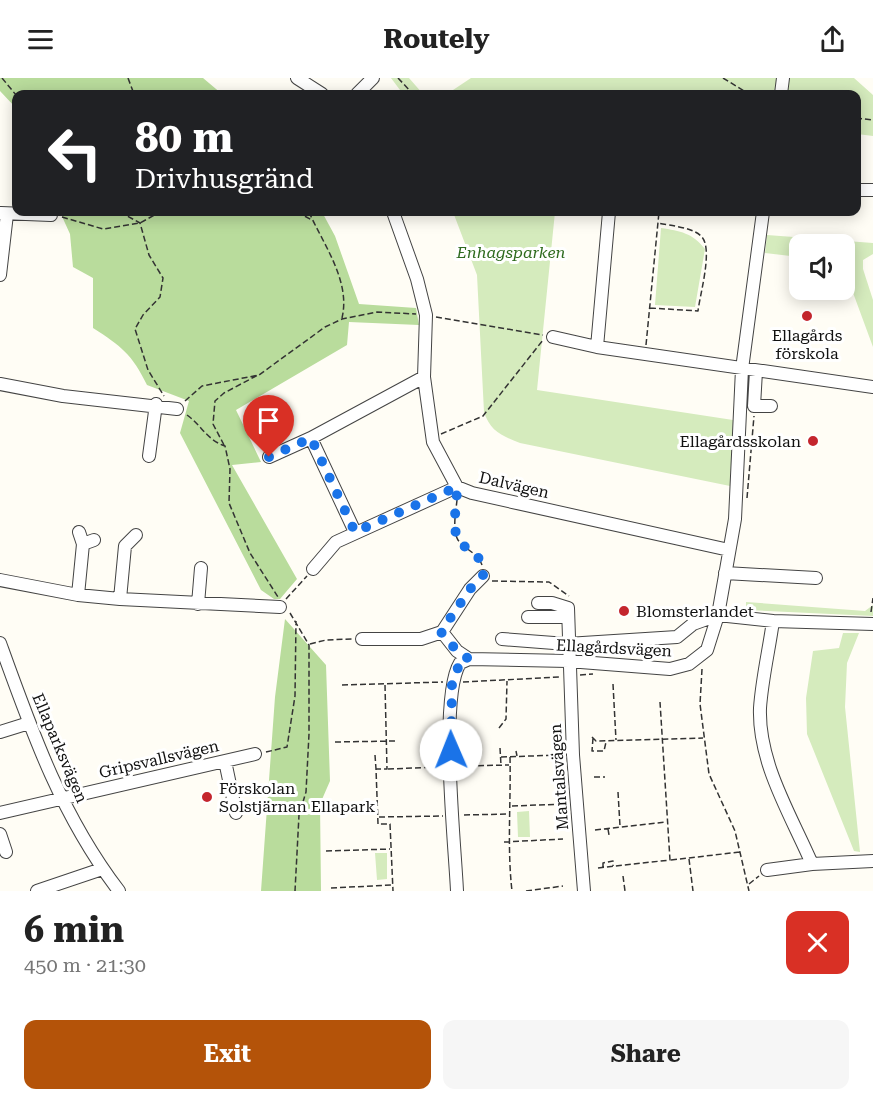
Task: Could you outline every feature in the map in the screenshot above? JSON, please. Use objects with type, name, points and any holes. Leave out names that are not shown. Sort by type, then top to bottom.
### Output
[{"type":"street","points":[[297,78],[316,90]]},
{"type":"street","points":[[361,90],[373,78]]},
{"type":"street","points":[[0,274],[4,214]]},
{"type":"street","points":[[394,216],[417,279],[426,315],[424,377],[432,438],[448,474],[457,487]]},
{"type":"street","points":[[597,347],[609,216]]},
{"type":"street","name":"Ellagårdsvägen","points":[[469,659],[568,661],[679,668],[700,658],[707,650],[718,615],[735,519],[742,369],[762,216]]},
{"type":"street","points":[[550,336],[645,355],[873,387]]},
{"type":"street","points":[[756,371],[754,406],[771,406]]},
{"type":"street","points":[[269,457],[311,438],[424,377]]},
{"type":"street","points":[[0,384],[63,396],[156,404],[174,408]]},
{"type":"street","points":[[149,456],[156,404]]},
{"type":"street","points":[[311,438],[355,532]]},
{"type":"street","name":"Dalvägen","points":[[313,569],[336,542],[457,487],[472,493],[729,550]]},
{"type":"street","points":[[120,599],[125,546],[136,535]]},
{"type":"street","points":[[78,595],[85,539]]},
{"type":"street","points":[[198,604],[201,568]]},
{"type":"street","points":[[725,573],[816,578]]},
{"type":"street","points":[[362,639],[421,639],[441,632],[470,589],[483,576]]},
{"type":"street","points":[[0,580],[78,595],[120,599],[198,604],[281,605]]},
{"type":"street","points":[[538,603],[552,603],[568,612]]},
{"type":"street","points":[[528,617],[568,612]]},
{"type":"street","name":"Mantalsvägen","points":[[568,612],[567,644],[576,806],[584,891]]},
{"type":"street","points":[[502,639],[567,644],[677,637],[693,624],[718,615],[773,621],[872,621]]},
{"type":"street","points":[[773,621],[760,708],[761,729],[772,776],[812,864]]},
{"type":"street","points":[[441,632],[457,651],[469,659]]},
{"type":"street","name":"Ellaparksvägen","points":[[1,649],[60,798],[102,869],[119,891]]},
{"type":"street","points":[[457,891],[450,729],[452,682],[460,663],[469,659]]},
{"type":"street","points":[[0,732],[29,723]]},
{"type":"street","name":"Gripsvallsvägen","points":[[0,813],[255,754]]},
{"type":"street","points":[[225,761],[236,813]]},
{"type":"street","points":[[0,834],[6,852]]},
{"type":"street","points":[[767,870],[812,864],[873,861]]},
{"type":"street","points":[[37,891],[59,886],[102,869]]},
{"type":"path","points":[[2,78],[12,90]]},
{"type":"path","points":[[398,78],[409,90]]},
{"type":"path","points":[[723,78],[742,90]]},
{"type":"path","points":[[55,216],[103,229],[140,222],[152,216]]},
{"type":"path","points":[[128,216],[140,222],[149,255],[163,278],[160,297],[135,329],[148,370],[174,408],[197,423],[211,442],[225,446]]},
{"type":"path","points":[[305,216],[313,220]]},
{"type":"path","points":[[311,216],[340,277],[345,306],[342,319]]},
{"type":"path","points":[[645,355],[659,216]]},
{"type":"path","points":[[650,308],[698,311],[708,249],[702,237],[686,229],[658,223]]},
{"type":"path","points":[[295,891],[300,815],[306,792],[309,746],[309,645],[296,620],[281,605],[250,553],[229,503],[230,469],[225,446],[213,424],[215,401],[224,393],[259,375],[325,327],[342,319],[377,312],[426,315],[550,336]]},
{"type":"path","points":[[432,438],[483,416],[550,336]]},
{"type":"path","points":[[174,408],[202,386],[259,375]]},
{"type":"path","points":[[457,487],[456,533],[459,541],[478,556],[483,576],[491,581],[549,582],[569,594],[568,612]]},
{"type":"path","points":[[281,605],[313,569]]},
{"type":"path","points":[[872,621],[873,598]]},
{"type":"path","points":[[255,754],[287,747],[295,696],[296,620]]},
{"type":"path","points":[[309,645],[326,640],[362,639]]},
{"type":"path","points":[[697,669],[702,665],[700,704],[709,774],[735,831],[750,891]]},
{"type":"path","points":[[342,685],[507,680],[592,674]]},
{"type":"path","points":[[500,728],[506,719],[507,680]]},
{"type":"path","points":[[385,684],[387,769]]},
{"type":"path","points":[[613,684],[616,740]]},
{"type":"path","points":[[660,702],[670,860]]},
{"type":"path","points":[[606,741],[604,751],[592,750],[592,737],[597,741],[704,738]]},
{"type":"path","points":[[335,742],[396,741]]},
{"type":"path","points":[[500,748],[501,765]]},
{"type":"path","points":[[516,751],[517,757]]},
{"type":"path","points":[[375,755],[378,824],[390,824],[393,891]]},
{"type":"path","points":[[501,757],[562,755]]},
{"type":"path","points":[[510,757],[512,842],[508,861],[512,891]]},
{"type":"path","points":[[462,766],[510,765]]},
{"type":"path","points":[[376,770],[440,767]]},
{"type":"path","points":[[594,777],[604,777]]},
{"type":"path","points":[[618,792],[620,826]]},
{"type":"path","points":[[511,806],[565,804]]},
{"type":"path","points":[[327,809],[377,806]]},
{"type":"path","points":[[464,815],[511,814]]},
{"type":"path","points":[[378,817],[445,816]]},
{"type":"path","points":[[595,830],[667,822]]},
{"type":"path","points":[[608,828],[609,835]]},
{"type":"path","points":[[504,842],[563,839]]},
{"type":"path","points":[[326,851],[391,849]]},
{"type":"path","points":[[598,868],[740,852]]},
{"type":"path","points":[[688,858],[693,891]]},
{"type":"path","points":[[603,868],[603,863],[613,861],[614,867]]},
{"type":"path","points":[[748,884],[767,870]]},
{"type":"path","points":[[623,876],[625,891]]},
{"type":"path","points":[[331,888],[393,885]]},
{"type":"path","points":[[526,891],[563,886]]},
{"type":"green space","points":[[0,78],[203,78],[217,90],[12,90],[12,104],[0,91]]},
{"type":"green space","points":[[391,78],[409,78],[420,90],[400,90]]},
{"type":"green space","points":[[471,78],[854,78],[873,95],[873,136],[861,134],[861,90],[453,90]]},
{"type":"green space","points":[[62,216],[324,216],[335,236],[359,304],[416,308],[419,325],[349,322],[347,345],[236,410],[261,462],[232,465],[297,579],[280,599],[274,599],[261,590],[180,433],[189,401],[147,385],[131,358],[93,328],[93,278],[73,267],[70,234]]},
{"type":"green space","name":"Enhagsparken","points":[[455,216],[555,216],[537,390],[733,420],[730,486],[520,443],[493,428],[484,412],[477,275]]},
{"type":"green space","points":[[661,228],[686,234],[696,239],[705,249],[695,307],[655,305]]},
{"type":"green space","points":[[767,235],[789,237],[789,256],[765,253]]},
{"type":"green space","points":[[855,242],[873,243],[873,254],[863,260],[863,269],[873,300],[873,347],[855,298]]},
{"type":"green space","points":[[746,602],[865,611],[873,605],[873,616],[746,610]]},
{"type":"green space","points":[[285,619],[326,665],[330,781],[320,804],[321,891],[261,891],[275,697]]},
{"type":"green space","points":[[843,633],[859,633],[847,663],[845,707],[860,852],[854,851],[807,734],[806,698],[813,651],[839,648]]},
{"type":"green space","points":[[529,811],[530,837],[518,837],[517,812]]},
{"type":"green space","points":[[375,853],[387,853],[387,879],[377,880]]},
{"type":"place","name":"Ellagårds förskola","points":[[807,316]]},
{"type":"place","name":"Ellagårdsskolan","points":[[813,441]]},
{"type":"place","name":"Blomsterlandet","points":[[624,611]]},
{"type":"place","name":"Förskolan Solstjärnan Ellapark","points":[[207,797]]},
{"type":"route","points":[[269,457],[311,438],[355,532],[457,487],[456,533],[459,541],[478,556],[483,567],[483,576],[470,589],[441,632],[457,651],[469,659],[460,663],[452,682],[451,750]]}]
